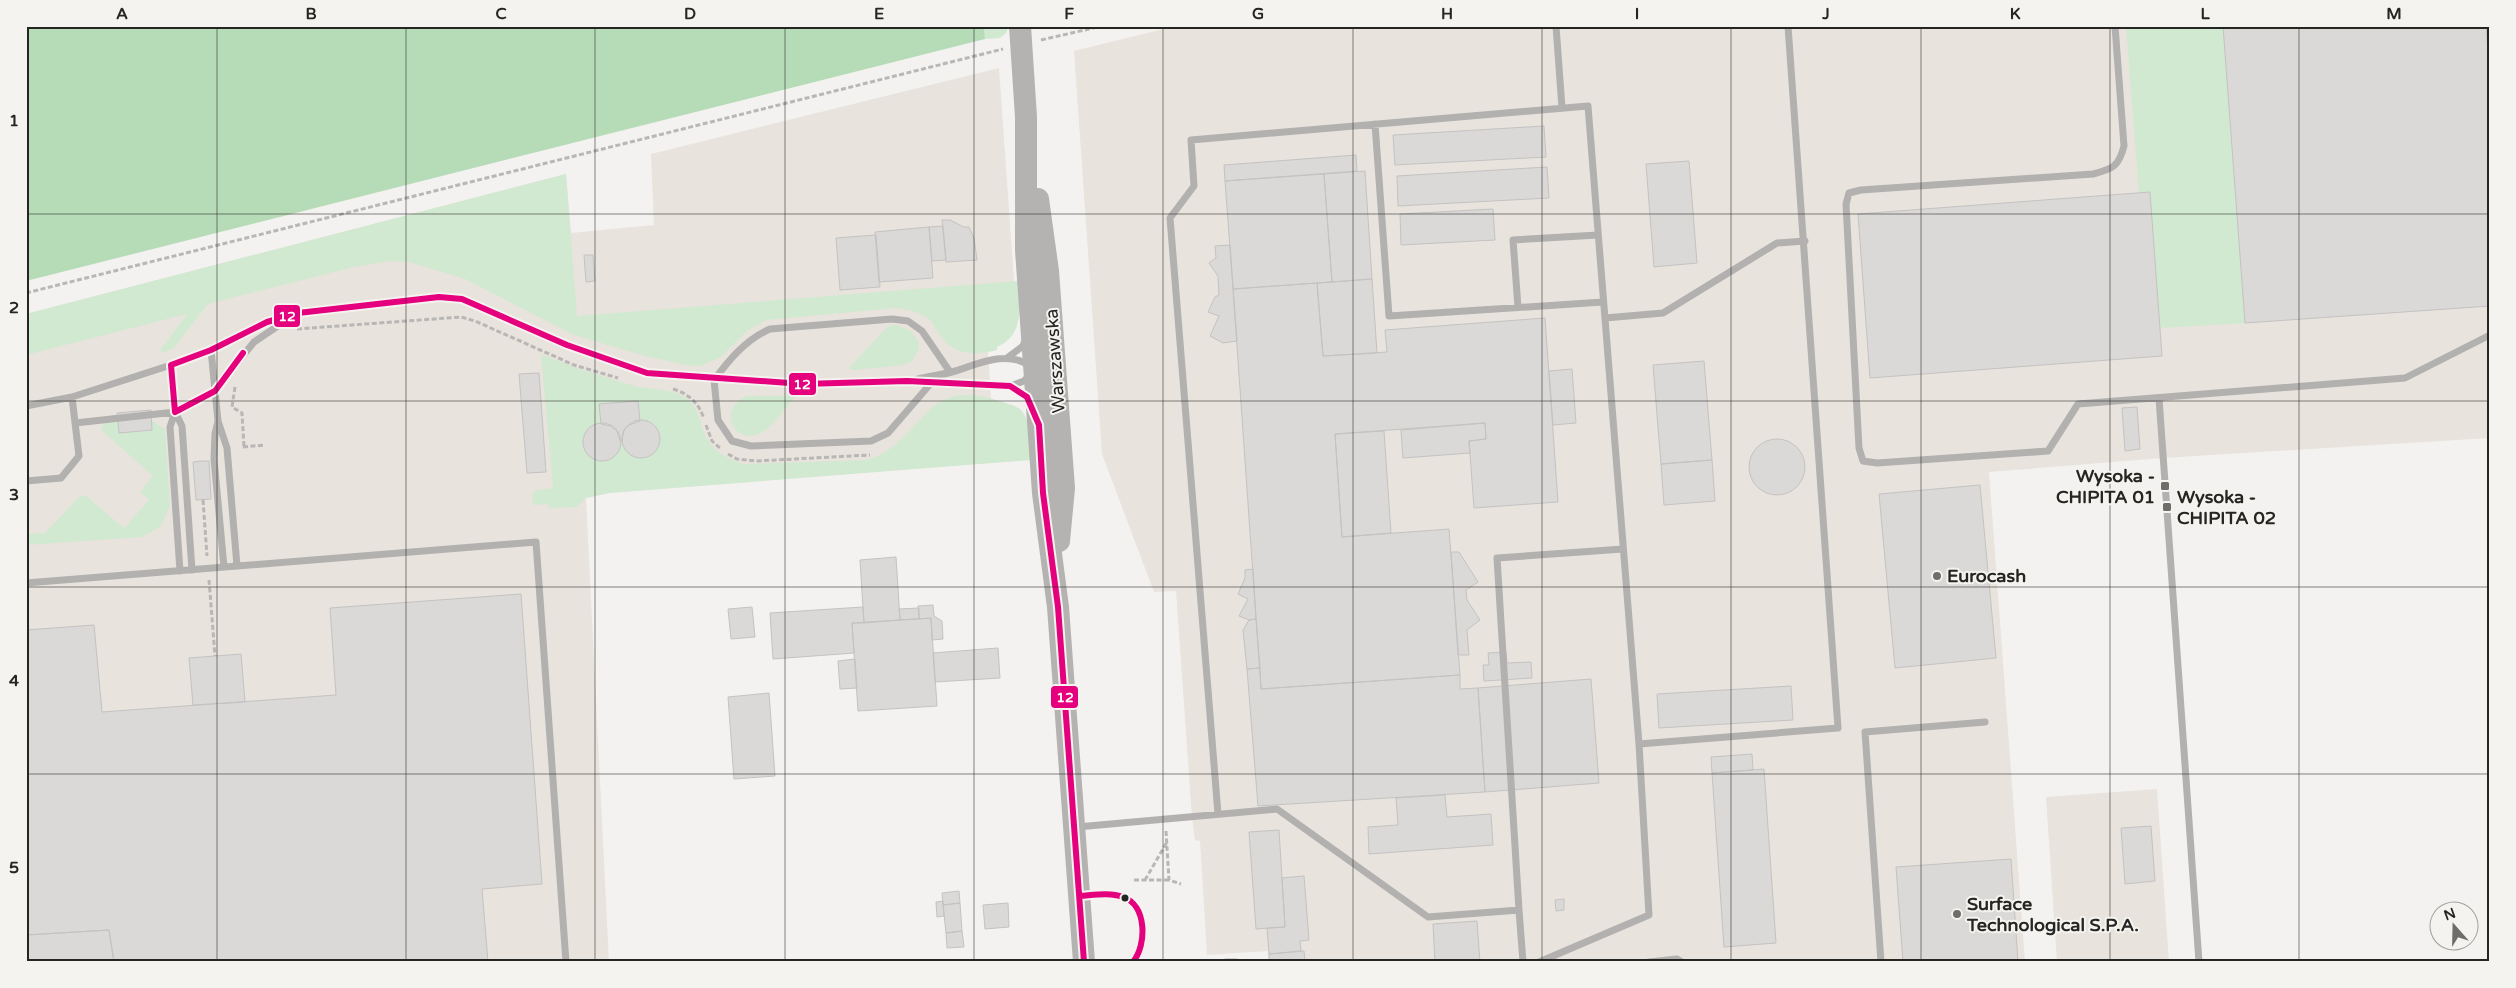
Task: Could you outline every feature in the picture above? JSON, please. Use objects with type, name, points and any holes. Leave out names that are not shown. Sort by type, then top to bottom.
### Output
[{"type":"main road","name":"Warszawska","points":[[1021,35],[1026,117],[1026,250],[1032,323],[1040,378],[1039,425],[1043,493],[1058,607],[1084,962]]},
{"type":"main road","name":"Warszawska","points":[[1026,117],[1048,271],[1053,335],[1054,402],[1064,488],[1059,535],[1058,607]]},
{"type":"lane","points":[[1556,26],[1562,108]]},
{"type":"lane","points":[[1639,744],[1838,728],[1805,241],[1788,26]]},
{"type":"lane","points":[[2115,26],[2124,146],[2120,161],[2108,171],[2093,174],[1861,190],[1849,193],[1846,204],[1860,456],[1864,461],[1870,464],[2048,451],[2078,404],[2405,378],[2490,335]]},
{"type":"lane","points":[[1218,814],[1170,218],[1194,186],[1191,140],[1588,106],[1639,744],[1649,915],[1540,962]]},
{"type":"lane","points":[[1376,124],[1389,316],[1604,302]]},
{"type":"lane","points":[[1518,308],[1513,240],[1598,235]]},
{"type":"lane","points":[[1605,318],[1663,313],[1776,243],[1805,241]]},
{"type":"lane","points":[[26,406],[72,397],[171,365],[211,350],[267,322],[298,313],[438,297],[462,299],[567,346],[647,373],[714,380],[803,384],[907,381],[1010,386],[1040,378]]},
{"type":"lane","points":[[75,423],[175,412],[215,391],[254,342],[298,313]]},
{"type":"lane","points":[[932,382],[888,434],[871,440],[750,446],[732,441],[718,420],[714,380],[726,364],[755,335],[770,328],[892,319],[908,321],[922,331],[950,372]]},
{"type":"lane","points":[[1007,358],[1023,346],[1032,323]]},
{"type":"lane","points":[[1040,378],[1053,335]]},
{"type":"lane","points":[[211,350],[218,421],[227,448],[237,566]]},
{"type":"lane","points":[[907,381],[950,372],[989,360],[1007,358],[1022,360],[1040,378]]},
{"type":"lane","points":[[171,365],[175,412],[182,426],[192,570]]},
{"type":"lane","points":[[1010,386],[1027,397],[1039,425]]},
{"type":"lane","points":[[26,481],[61,478],[79,456],[72,397]]},
{"type":"lane","points":[[2159,398],[2199,962]]},
{"type":"lane","points":[[175,412],[170,427],[180,570]]},
{"type":"lane","points":[[218,421],[214,450],[224,567]]},
{"type":"lane","points":[[26,583],[536,542],[566,962]]},
{"type":"lane","points":[[1523,962],[1497,558],[1623,549]]},
{"type":"lane","points":[[1882,962],[1865,732],[1985,722]]},
{"type":"lane","points":[[1074,827],[1277,809],[1428,917],[1519,910]]},
{"type":"lane","points":[[1080,896],[1126,896],[1134,902],[1140,913],[1143,945],[1139,955],[1133,962]]},
{"type":"lane","points":[[1654,961],[1676,959],[1682,962]]},
{"type":"lane","points":[[1226,962],[1236,962]]},
{"type":"path","points":[[26,293],[1021,35],[1102,26]]},
{"type":"path","points":[[293,330],[460,317],[475,321],[574,365],[619,378]]},
{"type":"path","points":[[236,383],[232,407],[242,412],[244,447]]},
{"type":"path","points":[[665,388],[686,393],[695,401],[701,410],[712,441],[726,453],[737,459],[756,461],[861,457],[878,452]]},
{"type":"path","points":[[1165,820],[1169,880]]},
{"type":"path","points":[[1144,880],[1167,842]]},
{"type":"path","points":[[1134,880],[1169,880],[1181,884]]},
{"type":"shaded area","points":[[1175,26],[2490,26],[2490,438],[2163,458],[1989,472],[2025,962],[1269,962],[1268,951],[1207,955],[1200,841],[1195,840],[1192,818],[1176,591],[1154,592],[1102,454],[1074,51]]},
{"type":"shaded area","points":[[999,68],[1014,281],[988,352],[991,398],[1025,460],[609,493],[586,498],[609,962],[26,962],[26,314],[566,174],[571,233],[654,225],[651,154]]},
{"type":"shaded area","points":[[2157,789],[2169,962],[2057,962],[2046,797]]},
{"type":"green space","points":[[26,26],[984,26],[985,39],[26,281]]},
{"type":"green space","points":[[984,26],[1007,26],[1007,32],[1000,38],[985,39]]},
{"type":"green space","points":[[2126,26],[2223,26],[2245,323],[2160,328],[2149,322]]},
{"type":"green space","points":[[566,174],[577,316],[1019,281],[1019,319],[1012,335],[1006,342],[997,347],[997,350],[983,353],[968,353],[954,349],[941,337],[930,320],[923,315],[897,308],[766,320],[747,331],[721,357],[700,366],[686,365],[645,356],[574,335],[465,279],[409,262],[390,261],[354,267],[208,304],[174,348],[163,353],[160,350],[187,314],[26,355],[26,314]]},
{"type":"green space","points":[[895,325],[910,330],[919,342],[919,349],[911,362],[903,365],[853,370],[849,368],[887,327]]},
{"type":"green space","points":[[541,354],[623,383],[678,393],[693,405],[712,446],[724,456],[743,464],[867,460],[886,451],[901,440],[938,403],[953,397],[973,395],[1010,404],[1022,411],[1028,423],[1031,460],[609,493],[586,498],[576,507],[549,508],[548,504],[533,505],[532,494],[537,490],[553,488]]},
{"type":"green space","points":[[746,396],[796,396],[771,426],[761,433],[752,436],[744,435],[738,431],[733,425],[731,418],[732,410]]},
{"type":"green space","points":[[151,420],[165,429],[170,506],[161,526],[142,537],[26,545],[26,534],[45,533],[80,496],[86,496],[124,528],[149,500],[140,492],[153,476],[101,430],[102,426],[105,423]]},
{"type":"building","points":[[2223,26],[2486,26],[2490,75],[2490,306],[2245,323]]},
{"type":"building","points":[[1544,126],[1546,157],[1395,165],[1393,135]]},
{"type":"building","points":[[1356,155],[1357,171],[1225,181],[1224,165]]},
{"type":"building","points":[[1689,161],[1697,263],[1654,267],[1646,164]]},
{"type":"building","points":[[1547,167],[1549,198],[1398,206],[1397,176]]},
{"type":"building","points":[[1365,171],[1372,279],[1332,282],[1324,174]]},
{"type":"building","points":[[1324,174],[1332,282],[1233,289],[1225,181]]},
{"type":"building","points":[[2150,192],[2162,356],[1870,378],[1858,214]]},
{"type":"building","points":[[1493,209],[1495,240],[1401,245],[1400,214]]},
{"type":"building","points":[[942,220],[950,220],[964,227],[969,227],[974,238],[977,260],[946,262]]},
{"type":"building","points":[[943,226],[946,260],[932,261],[929,227]]},
{"type":"building","points":[[929,227],[933,278],[879,282],[875,232]]},
{"type":"building","points":[[876,235],[880,287],[840,290],[836,238]]},
{"type":"building","points":[[1230,245],[1237,341],[1223,343],[1210,336],[1219,316],[1208,312],[1215,297],[1219,295],[1218,276],[1209,263],[1216,258],[1215,246]]},
{"type":"building","points":[[584,255],[593,255],[595,281],[586,282]]},
{"type":"building","points":[[1372,279],[1377,353],[1323,356],[1317,283]]},
{"type":"building","points":[[1317,283],[1323,356],[1387,352],[1385,330],[1545,318],[1558,502],[1474,508],[1469,441],[1486,439],[1485,423],[1335,434],[1342,537],[1449,529],[1460,675],[1261,689],[1233,289]]},
{"type":"building","points":[[1704,361],[1712,460],[1661,464],[1653,365]]},
{"type":"building","points":[[1572,369],[1576,423],[1553,425],[1549,371]]},
{"type":"building","points":[[539,373],[546,472],[527,473],[519,374]]},
{"type":"building","points":[[638,401],[640,421],[629,425],[624,430],[622,441],[620,441],[617,431],[611,426],[601,424],[599,404]]},
{"type":"building","points":[[2137,407],[2140,449],[2125,451],[2122,408]]},
{"type":"building","points":[[151,410],[152,430],[119,433],[117,413]]},
{"type":"building","points":[[641,420],[654,426],[660,439],[654,452],[641,458],[628,452],[622,439],[628,426]]},
{"type":"building","points":[[602,423],[615,429],[621,442],[615,455],[602,461],[589,455],[583,442],[589,429]]},
{"type":"building","points":[[1485,423],[1486,439],[1469,441],[1470,453],[1403,458],[1401,430]]},
{"type":"building","points":[[1384,431],[1391,533],[1342,537],[1335,434]]},
{"type":"building","points":[[1777,439],[1788,441],[1797,447],[1803,456],[1805,467],[1803,478],[1797,487],[1788,493],[1777,495],[1766,493],[1757,487],[1751,478],[1749,467],[1751,456],[1757,447],[1766,441]]},
{"type":"building","points":[[1712,460],[1715,501],[1664,505],[1661,464]]},
{"type":"building","points":[[209,461],[211,499],[196,500],[193,462]]},
{"type":"building","name":"Eurocash","points":[[1980,485],[1996,658],[1895,668],[1879,494]]},
{"type":"building","points":[[1451,552],[1459,552],[1478,582],[1466,590],[1467,600],[1480,620],[1467,630],[1469,655],[1458,655]]},
{"type":"building","points":[[896,557],[900,620],[864,623],[860,560]]},
{"type":"building","points":[[1253,569],[1256,619],[1249,620],[1239,616],[1248,599],[1238,594],[1245,578],[1245,570]]},
{"type":"building","points":[[521,594],[542,884],[482,889],[488,962],[114,962],[109,930],[26,935],[26,630],[94,625],[102,712],[336,695],[330,608]]},
{"type":"building","points":[[933,605],[934,616],[942,621],[943,639],[932,640],[931,618],[919,619],[918,606]]},
{"type":"building","points":[[752,607],[755,637],[731,639],[728,609]]},
{"type":"building","points":[[863,607],[864,623],[852,623],[854,653],[773,659],[770,613]]},
{"type":"building","points":[[919,608],[919,619],[900,620],[899,609]]},
{"type":"building","points":[[931,618],[937,706],[858,711],[852,623]]},
{"type":"building","points":[[1256,619],[1260,668],[1247,669],[1243,630],[1249,620]]},
{"type":"building","points":[[998,648],[1000,678],[935,682],[933,653]]},
{"type":"building","points":[[1506,652],[1507,663],[1531,662],[1532,678],[1484,681],[1483,665],[1489,665],[1488,653]]},
{"type":"building","points":[[241,654],[245,702],[193,705],[189,658]]},
{"type":"building","points":[[855,659],[857,688],[840,689],[838,661]]},
{"type":"building","points":[[1260,668],[1261,689],[1460,675],[1460,689],[1478,688],[1485,792],[1258,806],[1247,669]]},
{"type":"building","points":[[1591,679],[1599,783],[1485,792],[1478,688]]},
{"type":"building","points":[[1791,686],[1793,720],[1659,728],[1657,694]]},
{"type":"building","points":[[769,693],[775,776],[734,779],[728,697]]},
{"type":"building","points":[[1752,754],[1753,770],[1712,773],[1711,757]]},
{"type":"building","points":[[1764,769],[1776,943],[1724,947],[1712,773]]},
{"type":"building","points":[[1445,795],[1447,817],[1491,814],[1493,845],[1369,854],[1368,827],[1398,825],[1396,798]]},
{"type":"building","points":[[2151,826],[2155,881],[2125,884],[2121,828]]},
{"type":"building","points":[[1279,830],[1285,927],[1256,929],[1249,832]]},
{"type":"building","name":"Surface Technological S.P.A.","points":[[2011,859],[2018,962],[1903,962],[1896,867]]},
{"type":"building","points":[[1304,876],[1309,940],[1300,941],[1301,951],[1269,954],[1267,928],[1285,927],[1282,878]]},
{"type":"building","points":[[959,891],[960,903],[943,905],[942,893]]},
{"type":"building","points":[[1564,899],[1564,910],[1556,911],[1555,900]]},
{"type":"building","points":[[943,901],[944,916],[937,917],[936,902]]},
{"type":"building","points":[[960,903],[962,931],[946,933],[943,905]]},
{"type":"building","points":[[1008,903],[1009,927],[985,929],[983,905]]},
{"type":"building","points":[[1477,921],[1480,962],[1435,962],[1433,924]]},
{"type":"building","points":[[109,930],[114,962],[26,962],[26,935]]},
{"type":"building","points":[[962,931],[964,947],[947,948],[946,933]]},
{"type":"building","points":[[1304,951],[1305,962],[1269,962],[1269,954]]},
{"type":"transit line","name":"12","points":[[243,353],[215,391],[175,412],[171,365],[211,350],[267,322],[298,313],[439,297],[462,299],[567,345],[647,373],[803,384],[907,381],[1010,386],[1027,397],[1039,425],[1043,493],[1058,607],[1084,962]]},
{"type":"transit line","name":"12","points":[[1080,896],[1118,895],[1131,901],[1137,908],[1142,926],[1142,936],[1138,955],[1133,962]]},
{"type":"place","name":"Wysoka - CHIPITA 01","points":[[2165,486]]},
{"type":"place","name":"Wysoka - CHIPITA 02","points":[[2167,507]]},
{"type":"place","name":"Eurocash","points":[[1937,576]]},
{"type":"place","name":"Surface Technological S.P.A.","points":[[1957,914]]}]
